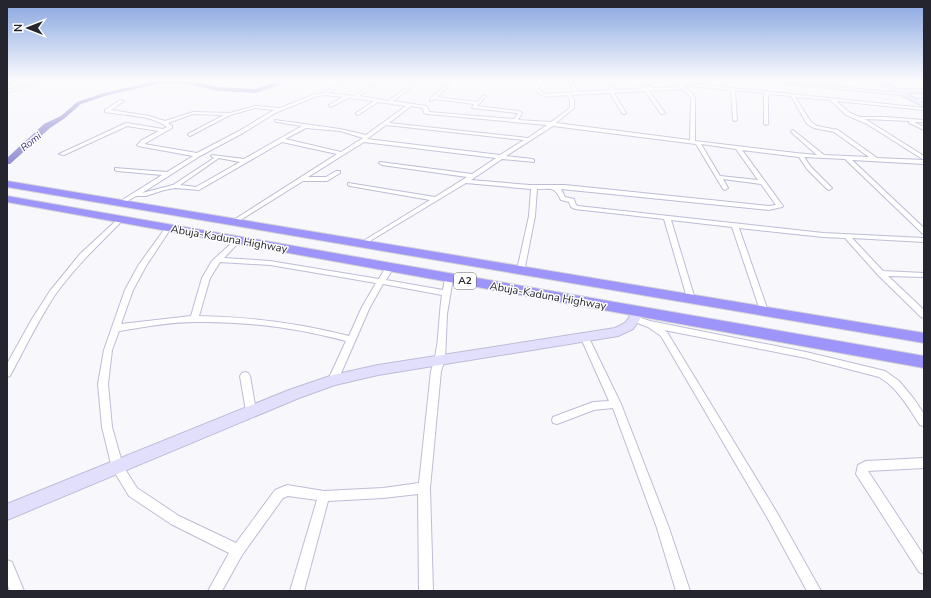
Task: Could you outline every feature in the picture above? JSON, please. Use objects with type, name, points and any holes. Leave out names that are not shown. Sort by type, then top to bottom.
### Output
[{"type":"highway","name":"Abuja-Kaduna Highway","points":[[7,184],[924,338]]},
{"type":"highway","name":"Abuja-Kaduna Highway","points":[[7,199],[390,267],[637,316],[924,362]]},
{"type":"street","points":[[110,109],[107,111],[137,115],[165,123],[170,127],[144,141],[140,145],[244,161]]},
{"type":"street","points":[[165,123],[186,113],[230,114],[249,109]]},
{"type":"street","points":[[121,203],[199,154],[280,109]]},
{"type":"street","points":[[358,114],[365,109]]},
{"type":"street","points":[[234,222],[365,138],[405,109]]},
{"type":"street","points":[[426,109],[426,112],[428,113],[552,124],[800,155],[924,162]]},
{"type":"street","points":[[486,109],[519,112],[520,113],[516,121]]},
{"type":"street","points":[[363,243],[473,176],[552,124],[571,109]]},
{"type":"street","points":[[621,109],[624,113]]},
{"type":"street","points":[[660,109],[663,113]]},
{"type":"street","points":[[693,109],[694,141],[725,188]]},
{"type":"street","points":[[734,109],[735,120]]},
{"type":"street","points":[[766,109],[766,124]]},
{"type":"street","points":[[800,109],[809,123],[816,127],[836,131],[876,160]]},
{"type":"street","points":[[842,109],[848,114],[859,118],[924,158]]},
{"type":"street","points":[[190,135],[230,114]]},
{"type":"street","points":[[859,118],[924,121]]},
{"type":"street","points":[[907,120],[924,129]]},
{"type":"street","points":[[277,121],[359,134],[365,138],[532,161]]},
{"type":"street","points":[[62,154],[126,124],[163,130]]},
{"type":"street","points":[[386,124],[528,139]]},
{"type":"street","points":[[135,195],[146,194],[175,186],[197,189],[308,125]]},
{"type":"street","points":[[793,131],[823,157]]},
{"type":"street","points":[[281,140],[340,153]]},
{"type":"street","points":[[465,181],[534,187],[565,186],[769,208],[780,206],[739,148]]},
{"type":"street","points":[[800,155],[809,168],[829,188]]},
{"type":"street","points":[[175,186],[218,157]]},
{"type":"street","points":[[847,158],[924,232]]},
{"type":"street","points":[[382,163],[473,176]]},
{"type":"street","points":[[117,169],[169,174]]},
{"type":"street","points":[[302,178],[326,179],[338,172]]},
{"type":"street","points":[[718,177],[763,182]]},
{"type":"street","points":[[350,184],[436,199]]},
{"type":"street","points":[[521,270],[532,216],[534,187]]},
{"type":"street","points":[[554,187],[558,188],[563,199],[572,200],[573,206],[577,208],[735,227],[848,238],[924,240]]},
{"type":"street","points":[[7,373],[25,336],[49,298],[71,268],[121,219]]},
{"type":"street","points":[[667,219],[691,299]]},
{"type":"street","points":[[735,227],[764,311]]},
{"type":"street","points":[[168,228],[142,266],[129,290],[108,350],[103,384],[107,427],[118,468],[133,492],[175,520],[238,551]]},
{"type":"street","points":[[848,238],[924,315]]},
{"type":"street","points":[[194,319],[206,278],[218,260],[238,240]]},
{"type":"street","points":[[218,260],[270,263],[447,293]]},
{"type":"street","points":[[334,380],[366,307],[390,267]]},
{"type":"street","points":[[881,273],[924,275]]},
{"type":"street","points":[[426,591],[424,488],[436,371],[440,359],[443,314],[449,278]]},
{"type":"street","points":[[7,512],[118,468],[251,412],[334,380],[440,359],[618,332],[629,326],[637,316],[664,334],[772,515],[814,591]]},
{"type":"street","points":[[116,328],[194,319],[240,320],[320,331],[352,340]]},
{"type":"street","points":[[649,324],[806,355],[882,374],[894,381],[899,386],[924,422]]},
{"type":"street","points":[[584,336],[616,404],[663,528],[684,591]]},
{"type":"street","points":[[245,376],[251,412]]},
{"type":"street","points":[[557,420],[593,406],[616,404]]},
{"type":"street","points":[[924,463],[866,466],[862,468],[862,474],[924,567]]},
{"type":"street","points":[[215,591],[238,551],[282,491],[286,490],[324,496],[383,493],[424,488]]},
{"type":"street","points":[[297,591],[324,496]]},
{"type":"street","points":[[7,567],[17,591]]},
{"type":"waterway","name":"Romi","points":[[7,162],[47,126],[63,117],[72,109]]}]
